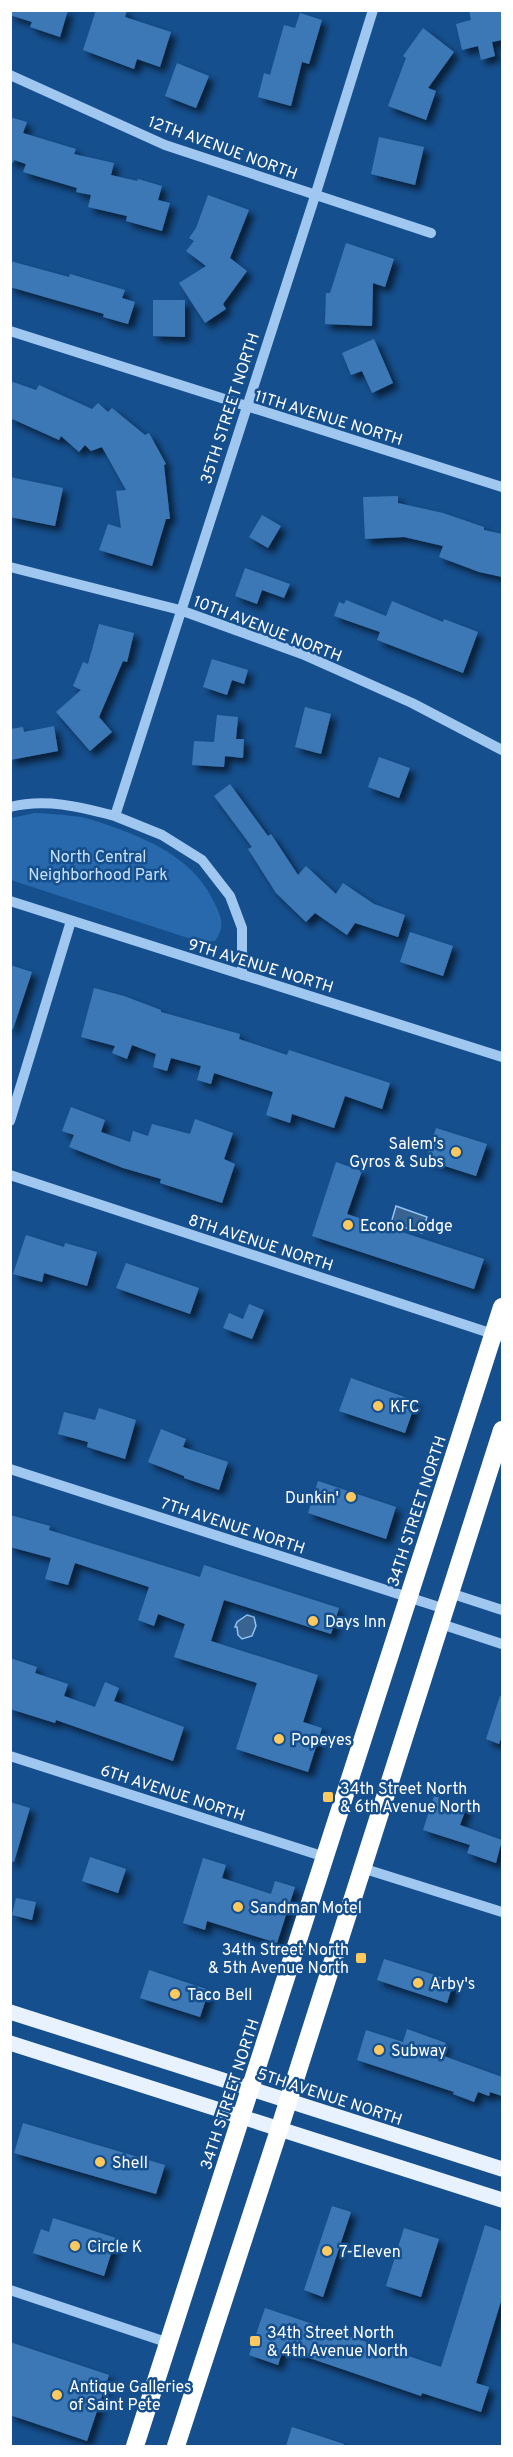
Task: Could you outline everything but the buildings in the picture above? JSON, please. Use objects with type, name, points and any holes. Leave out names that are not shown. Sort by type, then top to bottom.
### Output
[{"type":"highway","name":"34TH STREET NORTH","points":[[135,2446],[409,1598],[498,1335],[502,1307]]},
{"type":"highway","points":[[176,2446],[502,1430]]},
{"type":"main road","name":"5TH AVENUE NORTH","points":[[10,2012],[502,2169]]},
{"type":"main road","points":[[10,2043],[502,2200]]},
{"type":"street","name":"35TH STREET NORTH","points":[[115,816],[373,10]]},
{"type":"street","name":"12TH AVENUE NORTH","points":[[10,75],[165,145],[430,233]]},
{"type":"street","name":"11TH AVENUE NORTH","points":[[10,331],[502,487]]},
{"type":"street","name":"10TH AVENUE NORTH","points":[[10,567],[180,610],[302,654],[412,703],[502,750]]},
{"type":"street","points":[[10,807],[25,803],[66,804],[115,816],[162,835],[202,860],[230,896],[242,928],[242,975]]},
{"type":"street","name":"9TH AVENUE NORTH","points":[[10,901],[502,1057]]},
{"type":"street","points":[[10,1121],[71,921]]},
{"type":"street","name":"8TH AVENUE NORTH","points":[[10,1175],[498,1335]]},
{"type":"street","name":"7TH AVENUE NORTH","points":[[10,1468],[446,1609],[502,1644]]},
{"type":"street","name":"7TH AVENUE NORTH","points":[[446,1609],[502,1610]]},
{"type":"street","name":"6TH AVENUE NORTH","points":[[10,1756],[326,1857]]},
{"type":"street","points":[[362,1868],[502,1912]]},
{"type":"street","points":[[10,2290],[169,2343]]},
{"type":"green space","name":"North Central Neighborhood Park","points":[[35,813],[94,820],[146,840],[174,856],[197,877],[215,904],[221,923],[215,941],[200,942],[11,880],[11,818]]},
{"type":"shaded area","points":[[396,1206],[427,1217],[422,1233],[391,1223]]},
{"type":"shaded area","points":[[247,1615],[254,1617],[256,1626],[252,1636],[242,1639],[235,1627],[237,1622]]},
{"type":"place","name":"Salem's Gyros & Subs","points":[[456,1152]]},
{"type":"place","name":"Econo Lodge","points":[[348,1225]]},
{"type":"place","name":"KFC","points":[[378,1406]]},
{"type":"place","name":"Dunkin'","points":[[351,1497]]},
{"type":"place","name":"Days Inn","points":[[313,1621]]},
{"type":"place","name":"Popeyes","points":[[279,1739]]},
{"type":"place","name":"34th Street North & 6th Avenue North","points":[[328,1797]]},
{"type":"place","name":"Sandman Motel","points":[[238,1907]]},
{"type":"place","name":"34th Street North & 5th Avenue North","points":[[361,1958]]},
{"type":"place","name":"Arby's","points":[[418,1983]]},
{"type":"place","name":"Taco Bell","points":[[175,1994]]},
{"type":"place","name":"Subway","points":[[379,2050]]},
{"type":"place","name":"Shell","points":[[100,2162]]},
{"type":"place","name":"Circle K","points":[[75,2246]]},
{"type":"place","name":"7-Eleven","points":[[327,2251]]},
{"type":"place","name":"34th Street North & 4th Avenue North","points":[[255,2341]]},
{"type":"place","name":"Antique Galleries of Saint Pete","points":[[57,2395]]}]
